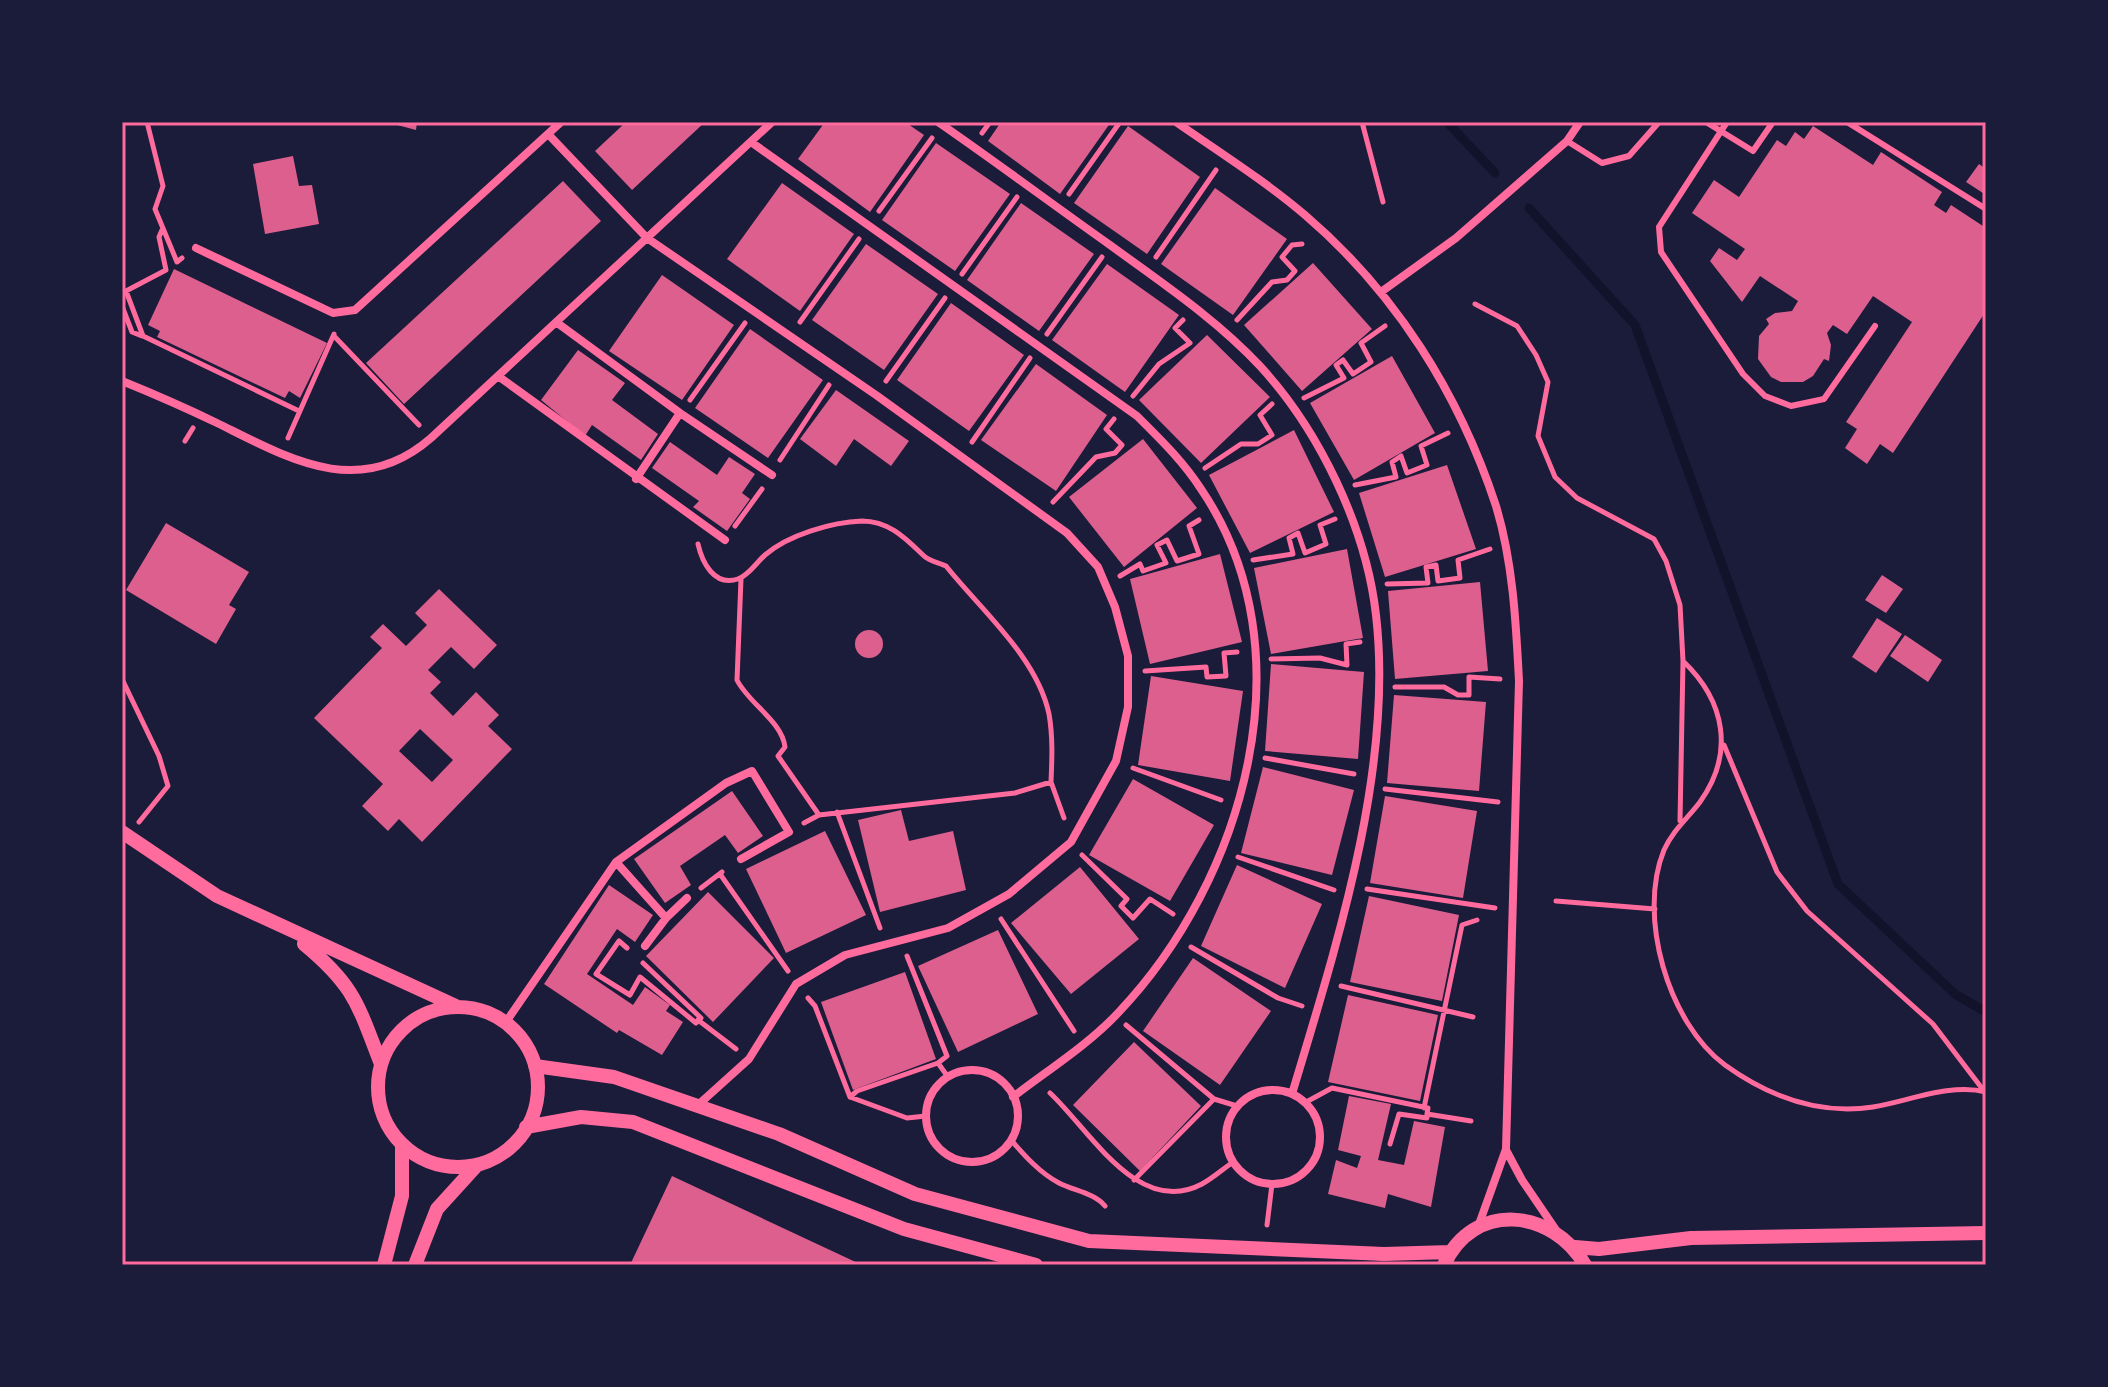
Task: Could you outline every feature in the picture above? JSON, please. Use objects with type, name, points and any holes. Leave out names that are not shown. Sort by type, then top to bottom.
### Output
[{"type":"street","points":[[196,248],[333,313],[355,310],[561,122]]},
{"type":"street","points":[[122,381],[309,466],[352,471],[403,458],[431,438],[772,122]]},
{"type":"street","points":[[938,122],[1220,326],[1262,368],[1310,434],[1338,490],[1362,550],[1376,614],[1376,732],[1353,876],[1334,957],[1292,1094]]},
{"type":"street","points":[[535,1066],[614,1077],[779,1134],[915,1194],[1089,1241],[1447,1259],[1478,1228],[1506,1149],[1519,681],[1516,608],[1496,508],[1464,426],[1437,372],[1381,292],[1304,214],[1176,122]]},
{"type":"street","points":[[1381,292],[1456,238],[1567,141],[1580,122]]},
{"type":"street","points":[[548,134],[647,238],[876,395],[1067,533],[1101,576],[1115,607],[1128,656],[1128,707],[1116,761],[1071,842],[1009,894],[948,928],[845,955],[796,984],[749,1059],[698,1105]]},
{"type":"street","points":[[751,142],[1124,407],[1174,453],[1202,490],[1237,566],[1251,611],[1255,659],[1251,745],[1239,799],[1222,850],[1186,923],[1116,1016],[1013,1097]]},
{"type":"street","points":[[556,322],[680,413],[772,475]]},
{"type":"street","points":[[498,376],[636,479],[725,540]]},
{"type":"street","points":[[636,479],[680,413]]},
{"type":"street","points":[[506,1022],[616,862],[726,783],[752,771],[789,832],[741,859]]},
{"type":"street","points":[[125,835],[217,896],[456,1006],[491,1013],[519,1035],[535,1066],[535,1108],[513,1144],[478,1164],[437,1209],[415,1265]]},
{"type":"street","points":[[616,862],[666,918]]},
{"type":"street","points":[[645,946],[666,918],[687,898]]},
{"type":"street","points":[[292,933],[328,964],[356,997],[381,1064]]},
{"type":"street","points":[[456,1006],[431,1011],[409,1023],[391,1041],[381,1064],[378,1081],[383,1116],[402,1144],[437,1164],[478,1164]]},
{"type":"street","points":[[977,1071],[1004,1084],[1013,1097],[1017,1126],[1011,1140],[988,1159],[959,1161],[935,1144],[926,1116],[928,1101],[948,1077],[977,1071]]},
{"type":"street","points":[[1263,1091],[1292,1094],[1305,1102],[1315,1115],[1319,1147],[1313,1162],[1302,1174],[1272,1184],[1256,1181],[1233,1162],[1226,1133],[1237,1106],[1263,1091]]},
{"type":"street","points":[[526,1127],[581,1117],[633,1122],[904,1229],[1036,1265]]},
{"type":"street","points":[[384,1265],[402,1196],[402,1144]]},
{"type":"street","points":[[1506,1149],[1522,1180],[1557,1232]]},
{"type":"street","points":[[1478,1228],[1516,1219],[1536,1222],[1557,1232],[1575,1247],[1585,1265]]},
{"type":"street","points":[[1575,1247],[1599,1249],[1691,1238],[1986,1233]]},
{"type":"lane","points":[[1567,141],[1602,163],[1629,156],[1659,122]]},
{"type":"lane","points":[[1706,122],[1753,151],[1773,122]]},
{"type":"lane","points":[[1727,122],[1659,227],[1661,252],[1743,374],[1765,396],[1791,406],[1824,399],[1875,326]]},
{"type":"lane","points":[[1847,122],[1986,209]]},
{"type":"path","points":[[147,122],[163,186],[155,209],[162,230],[177,262],[196,248]]},
{"type":"path","points":[[1078,182],[1120,122]]},
{"type":"path","points":[[1362,122],[1383,202]]},
{"type":"path","points":[[867,226],[924,150]]},
{"type":"path","points":[[1167,239],[1225,156]]},
{"type":"path","points":[[952,287],[1009,208]]},
{"type":"path","points":[[143,336],[126,291],[166,270],[159,237],[162,230]]},
{"type":"path","points":[[1248,308],[1272,282],[1287,280],[1295,271],[1282,257],[1292,245],[1302,244]]},
{"type":"path","points":[[813,305],[853,247]]},
{"type":"path","points":[[1037,347],[1093,269]]},
{"type":"path","points":[[1475,304],[1517,326],[1536,355],[1548,382],[1538,436],[1555,477],[1577,498],[1654,539],[1666,561],[1680,605],[1683,661],[1680,822]]},
{"type":"path","points":[[122,306],[132,332],[299,411]]},
{"type":"path","points":[[876,395],[938,308]]},
{"type":"path","points":[[1328,388],[1344,378],[1336,365],[1343,360],[1353,374],[1371,362],[1361,343],[1399,316]]},
{"type":"path","points":[[1124,407],[1159,364],[1190,343],[1179,332]]},
{"type":"path","points":[[287,440],[334,336],[431,438]]},
{"type":"path","points":[[705,381],[734,339]]},
{"type":"path","points":[[985,422],[1023,368]]},
{"type":"path","points":[[790,440],[821,397]]},
{"type":"path","points":[[1217,460],[1241,444],[1258,444],[1272,435],[1263,419]]},
{"type":"path","points":[[1379,482],[1396,477],[1392,462],[1401,456],[1407,473],[1427,465],[1421,446],[1464,426]]},
{"type":"path","points":[[1068,486],[1096,457],[1115,453],[1122,445],[1111,434]]},
{"type":"path","points":[[706,527],[698,543],[702,562],[713,575],[730,580],[741,579],[767,552],[796,538],[842,523],[866,521],[904,536],[925,557],[946,566],[1034,678],[1048,710],[1052,736],[1051,782],[1071,842]]},
{"type":"path","points":[[1237,566],[1293,554],[1289,538],[1298,533],[1305,553],[1310,552],[1326,544],[1322,529]]},
{"type":"path","points":[[1140,564],[1143,571],[1166,563],[1157,545],[1167,540],[1177,561],[1199,554],[1191,534]]},
{"type":"path","points":[[1411,584],[1428,583],[1426,567],[1436,565],[1438,581],[1460,578],[1458,560],[1503,545]]},
{"type":"path","points":[[741,579],[737,680],[742,691],[783,734],[785,747],[778,756],[819,815]]},
{"type":"path","points":[[1255,659],[1320,658],[1347,665],[1346,650]]},
{"type":"path","points":[[1166,670],[1206,667],[1207,677],[1226,676],[1224,660]]},
{"type":"path","points":[[1683,661],[1701,678],[1713,698],[1721,721],[1723,744],[1777,872],[1807,911],[1933,1024],[1985,1092]]},
{"type":"path","points":[[1406,687],[1444,687],[1458,695],[1469,695],[1469,677],[1519,681]]},
{"type":"path","points":[[122,679],[159,756],[168,786],[125,835]]},
{"type":"path","points":[[1723,744],[1714,777],[1699,803],[1680,822],[1664,851],[1655,909],[1660,959],[1673,998],[1694,1033],[1721,1062],[1754,1085],[1792,1101],[1831,1108],[1872,1107],[1948,1091],[1985,1092]]},
{"type":"path","points":[[1289,763],[1344,773]]},
{"type":"path","points":[[1148,775],[1212,797]]},
{"type":"path","points":[[789,832],[819,815],[1015,793],[1051,782]]},
{"type":"path","points":[[1407,792],[1478,800]]},
{"type":"path","points":[[837,812],[874,914]]},
{"type":"path","points":[[687,898],[741,859]]},
{"type":"path","points":[[1254,864],[1316,885]]},
{"type":"path","points":[[1095,870],[1127,899],[1121,906],[1133,918],[1150,899],[1186,923]]},
{"type":"path","points":[[720,874],[780,956]]},
{"type":"path","points":[[1392,894],[1478,907]]},
{"type":"path","points":[[1556,901],[1655,909]]},
{"type":"path","points":[[992,904],[1055,1006],[1083,1043]]},
{"type":"path","points":[[1390,1144],[1399,1114],[1427,1118],[1462,925],[1477,920]]},
{"type":"path","points":[[1176,938],[1278,998]]},
{"type":"path","points":[[850,1097],[857,1091],[938,1063],[947,1056],[901,940]]},
{"type":"path","points":[[619,941],[680,995],[701,1018],[698,1020],[696,1023],[640,977],[630,995],[596,974],[619,941]]},
{"type":"path","points":[[796,984],[815,1006],[850,1097],[907,1118],[926,1116]]},
{"type":"path","points":[[1351,989],[1473,1017]]},
{"type":"path","points":[[1116,1016],[1214,1099],[1237,1106]]},
{"type":"path","points":[[698,1020],[736,1049]]},
{"type":"path","points":[[938,1063],[948,1077]]},
{"type":"path","points":[[1036,1079],[1145,1188],[1186,1189],[1202,1184],[1233,1162]]},
{"type":"path","points":[[1305,1102],[1332,1088],[1471,1121]]},
{"type":"path","points":[[1134,1180],[1214,1099]]},
{"type":"path","points":[[1011,1140],[1044,1173],[1059,1183],[1098,1197],[1105,1206]]},
{"type":"path","points":[[1267,1225],[1272,1184]]},
{"type":"building","points":[[386,122],[417,122],[416,130]]},
{"type":"building","points":[[626,122],[705,122],[632,190],[595,151]]},
{"type":"building","points":[[825,122],[905,122],[924,135],[870,212],[798,159]]},
{"type":"building","points":[[1001,122],[1111,122],[1060,194],[988,141]]},
{"type":"building","points":[[1128,126],[1200,177],[1147,254],[1074,203]]},
{"type":"building","points":[[1813,126],[1873,165],[1881,152],[1942,192],[1934,205],[1946,213],[1951,205],[1986,228],[1986,311],[1893,453],[1880,444],[1867,464],[1845,448],[1857,429],[1846,422],[1912,322],[1873,296],[1847,334],[1833,325],[1827,333],[1831,345],[1829,361],[1824,359],[1813,376],[1803,382],[1781,382],[1771,377],[1758,359],[1759,336],[1769,324],[1766,319],[1775,313],[1792,311],[1798,301],[1760,276],[1742,302],[1710,261],[1719,248],[1737,260],[1745,249],[1692,213],[1714,180],[1739,197],[1777,140],[1786,146],[1795,132],[1804,139]]},
{"type":"building","points":[[936,143],[1010,194],[955,271],[882,220]]},
{"type":"building","points":[[293,156],[299,186],[312,185],[319,224],[265,234],[253,164]]},
{"type":"building","points":[[1979,164],[1986,169],[1986,195],[1966,182]]},
{"type":"building","points":[[563,181],[601,221],[404,404],[366,363]]},
{"type":"building","points":[[782,183],[854,234],[800,311],[727,259]]},
{"type":"building","points":[[1215,188],[1287,239],[1233,315],[1161,264]]},
{"type":"building","points":[[1021,203],[1094,254],[1039,331],[967,280]]},
{"type":"building","points":[[866,244],[938,294],[884,370],[812,320]]},
{"type":"building","points":[[1313,263],[1372,329],[1302,391],[1244,325]]},
{"type":"building","points":[[1107,264],[1179,315],[1125,392],[1052,340]]},
{"type":"building","points":[[174,269],[327,343],[300,398],[289,391],[285,398],[157,337],[160,331],[148,325]]},
{"type":"building","points":[[662,275],[734,325],[682,400],[609,351]]},
{"type":"building","points":[[951,303],[1024,355],[969,431],[897,380]]},
{"type":"building","points":[[750,329],[823,380],[768,458],[695,408]]},
{"type":"building","points":[[1207,335],[1270,397],[1201,463],[1139,400]]},
{"type":"building","points":[[578,350],[625,383],[612,400],[658,434],[641,460],[592,425],[585,436],[541,400]]},
{"type":"building","points":[[1392,356],[1435,433],[1354,480],[1310,403]]},
{"type":"building","points":[[1036,364],[1107,415],[1056,491],[981,440]]},
{"type":"building","points":[[836,390],[909,441],[891,466],[854,439],[836,466],[800,439]]},
{"type":"building","points":[[1294,430],[1334,512],[1250,553],[1209,475]]},
{"type":"building","points":[[1143,439],[1197,508],[1124,567],[1069,497]]},
{"type":"building","points":[[670,442],[717,475],[729,457],[755,474],[742,493],[750,499],[727,531],[693,507],[699,501],[652,468]]},
{"type":"building","points":[[1447,465],[1476,549],[1385,577],[1359,493]]},
{"type":"building","points":[[166,523],[249,572],[229,605],[236,609],[216,644],[126,590]]},
{"type":"building","points":[[1347,549],[1363,638],[1271,654],[1254,568]]},
{"type":"building","points":[[1220,554],[1242,642],[1150,664],[1130,579]]},
{"type":"building","points":[[1882,575],[1903,589],[1886,613],[1865,600]]},
{"type":"building","points":[[1480,582],[1488,671],[1395,679],[1388,591]]},
{"type":"building","points":[[439,589],[497,645],[474,669],[451,647],[428,670],[441,682],[430,693],[453,716],[476,692],[499,715],[488,726],[512,749],[422,842],[399,819],[388,831],[362,806],[383,784],[314,718],[382,648],[370,637],[383,624],[406,646],[427,625],[415,613]],"holes":[[[420,729],[453,760],[432,782],[399,751]]]},
{"type":"building","points":[[1877,618],[1902,634],[1876,673],[1852,657]]},
{"type":"building","points":[[869,630],[879,634],[883,644],[879,654],[869,658],[859,654],[855,644],[859,634]]},
{"type":"building","points":[[1905,635],[1942,660],[1928,682],[1890,656]]},
{"type":"building","points":[[1271,664],[1364,672],[1358,759],[1265,751]]},
{"type":"building","points":[[1151,676],[1243,691],[1230,781],[1138,765]]},
{"type":"building","points":[[1394,695],[1486,702],[1479,791],[1387,783]]},
{"type":"building","points":[[1263,767],[1354,790],[1332,875],[1241,853]]},
{"type":"building","points":[[1133,779],[1214,825],[1170,901],[1089,855]]},
{"type":"building","points":[[732,791],[763,836],[738,853],[725,835],[680,866],[691,885],[665,903],[634,859]]},
{"type":"building","points":[[1385,796],[1477,811],[1463,898],[1370,883]]},
{"type":"building","points":[[901,810],[909,841],[953,831],[966,890],[880,912],[858,820]]},
{"type":"building","points":[[825,831],[866,915],[786,953],[746,869]]},
{"type":"building","points":[[1237,865],[1322,904],[1285,988],[1201,946]]},
{"type":"building","points":[[1080,867],[1139,939],[1071,994],[1011,923]]},
{"type":"building","points":[[609,885],[653,915],[635,942],[617,929],[587,974],[633,1005],[645,987],[670,1005],[666,1011],[683,1022],[662,1055],[619,1030],[617,1033],[544,984]]},
{"type":"building","points":[[708,892],[774,958],[713,1022],[646,956]]},
{"type":"building","points":[[1369,896],[1459,915],[1442,1001],[1350,982]]},
{"type":"building","points":[[998,930],[1038,1014],[958,1052],[918,966]]},
{"type":"building","points":[[1193,958],[1271,1011],[1220,1085],[1143,1031]]},
{"type":"building","points":[[905,972],[936,1059],[853,1090],[821,1002]]},
{"type":"building","points":[[1348,995],[1438,1015],[1420,1101],[1328,1082]]},
{"type":"building","points":[[1134,1042],[1201,1106],[1140,1171],[1073,1105]]},
{"type":"building","points":[[1349,1096],[1391,1104],[1378,1160],[1404,1165],[1414,1121],[1445,1127],[1431,1207],[1388,1194],[1385,1208],[1328,1194],[1336,1160],[1357,1168],[1361,1156],[1338,1150]]},
{"type":"building","points":[[672,1176],[862,1265],[630,1265]]},
{"type":"waterway","points":[[1447,122],[1495,173]]},
{"type":"waterway","points":[[1529,208],[1635,325],[1838,884],[1955,994],[1986,1012]]}]
